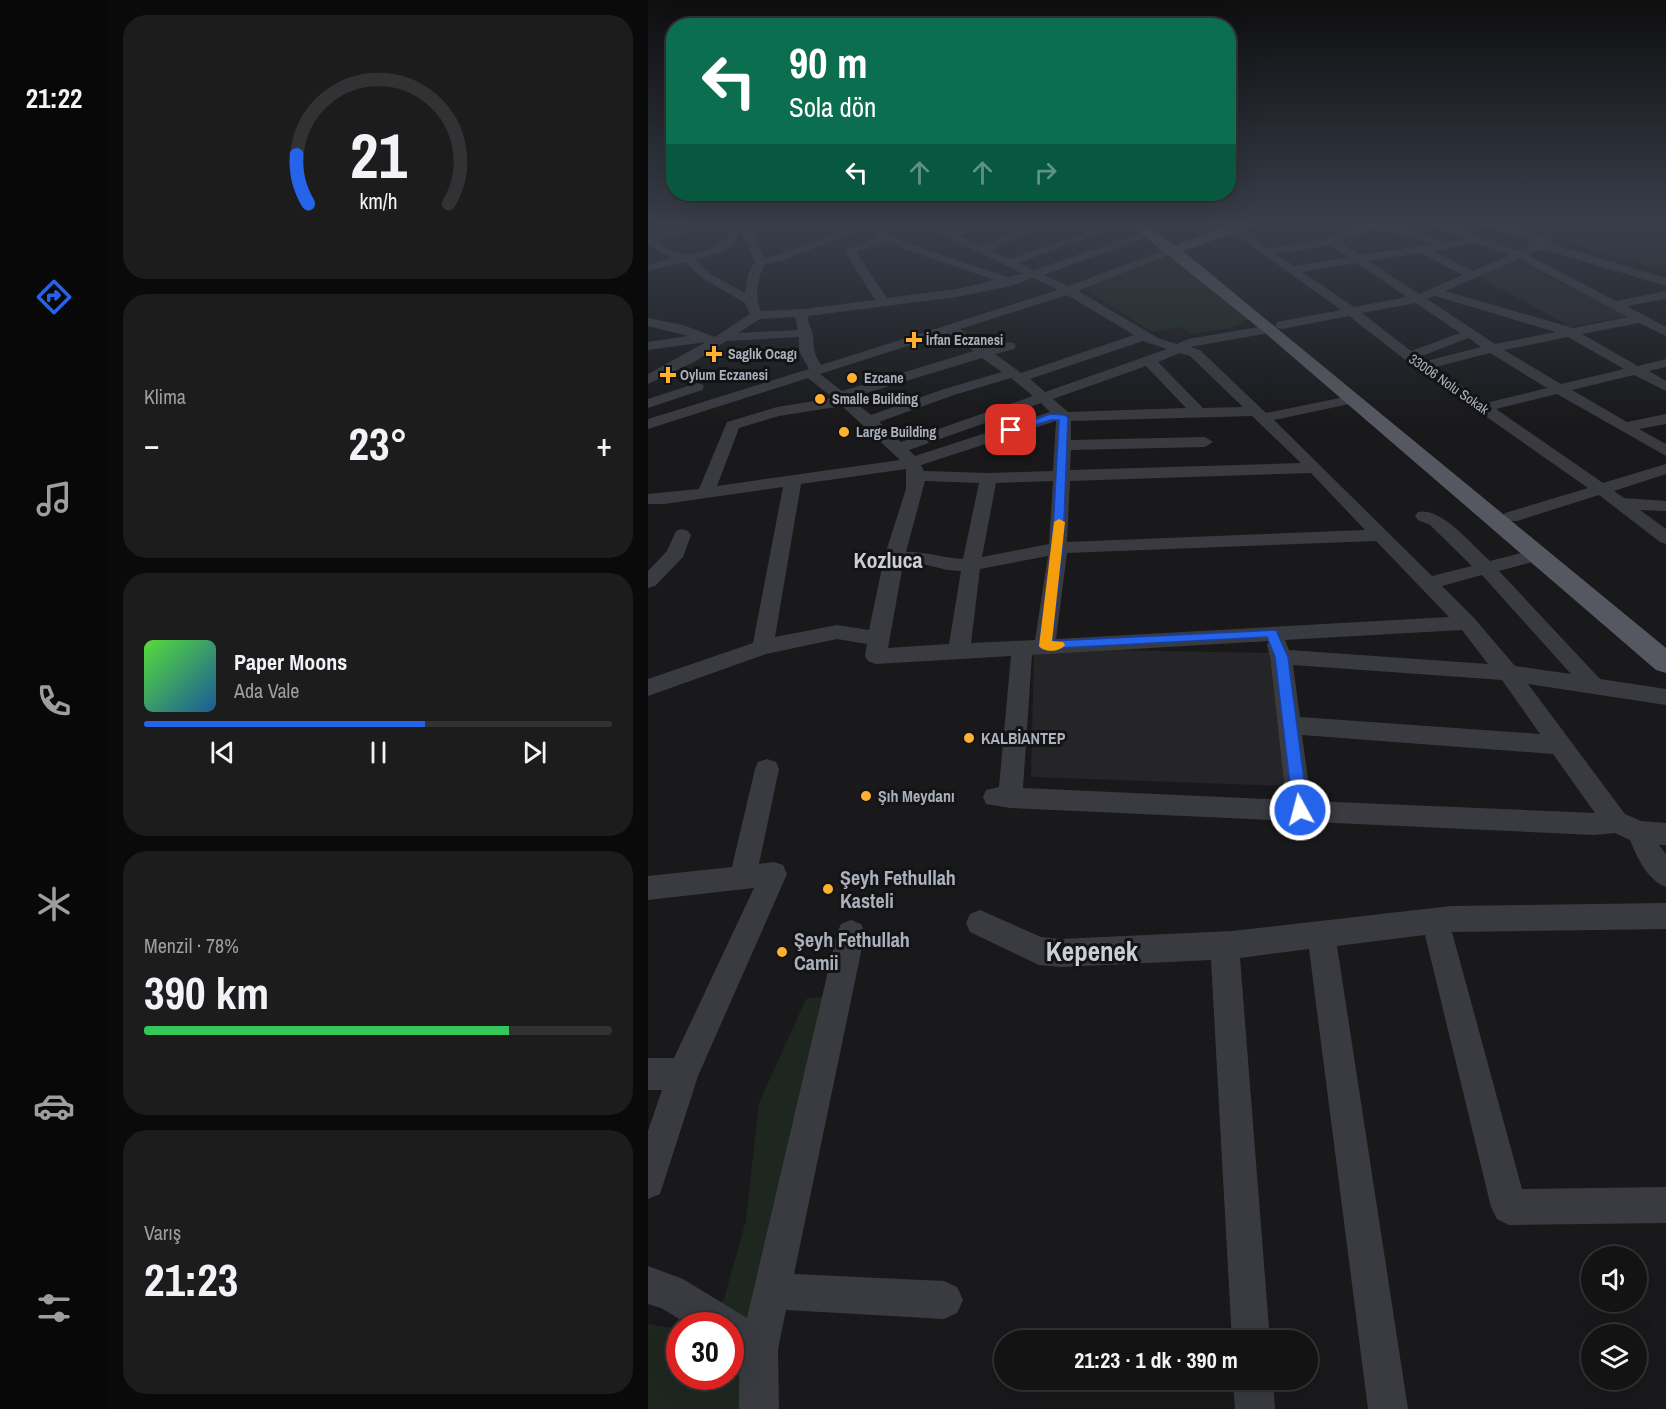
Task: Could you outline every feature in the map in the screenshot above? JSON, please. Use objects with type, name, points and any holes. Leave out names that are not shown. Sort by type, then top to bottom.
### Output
[{"type":"main road","points":[[1230,290],[1666,646]]},
{"type":"main road","points":[[1276,327],[1354,399],[1666,663]]},
{"type":"street","points":[[730,290],[750,301],[757,315]]},
{"type":"street","points":[[750,301],[752,290]]},
{"type":"street","points":[[875,290],[884,304]]},
{"type":"street","points":[[648,380],[757,315],[804,314],[970,290]]},
{"type":"street","points":[[1045,290],[1060,293]]},
{"type":"street","points":[[1055,290],[1155,342],[1195,353],[1315,468],[1467,623],[1508,673],[1616,822]]},
{"type":"street","points":[[648,424],[1068,290]]},
{"type":"street","name":"33006 Nolu Sokak","points":[[1320,290],[1409,356],[1601,489],[1666,538]]},
{"type":"street","points":[[1408,290],[1493,348],[1666,451]]},
{"type":"street","points":[[898,448],[1170,353],[1188,343],[1420,298],[1439,290]]},
{"type":"street","points":[[1585,290],[1666,332]]},
{"type":"street","points":[[1434,292],[1570,332],[1666,387]]},
{"type":"street","points":[[1614,305],[1666,295]]},
{"type":"street","points":[[804,314],[801,316],[802,326],[806,333],[806,351],[814,372],[898,448],[914,470],[914,494],[893,558],[876,656],[1467,623]]},
{"type":"street","points":[[1424,366],[1493,348],[1639,319]]},
{"type":"street","points":[[648,322],[716,339]]},
{"type":"street","points":[[951,329],[1043,396],[1058,416],[1063,445],[1058,548],[1045,646]]},
{"type":"street","points":[[648,346],[806,333]]},
{"type":"street","points":[[1409,356],[1471,333]]},
{"type":"street","points":[[867,421],[949,392],[1017,375],[1144,336]]},
{"type":"street","points":[[706,493],[732,425],[777,412],[842,399],[926,369],[1010,346]]},
{"type":"street","points":[[1148,360],[1199,412]]},
{"type":"street","points":[[1483,408],[1666,363]]},
{"type":"street","points":[[648,404],[697,387]]},
{"type":"street","points":[[914,470],[1058,416],[1199,412],[1259,414],[1354,399]]},
{"type":"street","points":[[1626,427],[1666,419]]},
{"type":"street","points":[[1063,445],[1205,442]]},
{"type":"street","points":[[648,498],[664,499],[793,480],[914,470],[988,478],[1315,468]]},
{"type":"street","points":[[1511,517],[1666,470]]},
{"type":"street","points":[[959,651],[971,565],[988,478]]},
{"type":"street","points":[[763,647],[793,480]]},
{"type":"street","points":[[1619,503],[1666,506]]},
{"type":"street","points":[[1424,516],[1436,521],[1487,569],[1593,685]]},
{"type":"street","points":[[648,582],[676,553],[682,535]]},
{"type":"street","points":[[893,558],[919,557],[947,564],[971,565],[1058,548],[1380,535]]},
{"type":"street","points":[[1428,583],[1537,555]]},
{"type":"street","points":[[648,688],[763,647],[837,632],[878,639]]},
{"type":"street","points":[[1272,633],[1281,657],[1300,810]]},
{"type":"street","points":[[1022,647],[1003,797],[1594,824],[1616,822],[1640,832],[1666,834]]},
{"type":"street","points":[[1281,657],[1508,673],[1666,697]]},
{"type":"street","points":[[1290,725],[1560,745]]},
{"type":"street","points":[[743,877],[767,769]]},
{"type":"street","points":[[1640,832],[1648,851],[1666,875]]},
{"type":"street","points":[[648,888],[774,874],[683,1074],[648,1182]]},
{"type":"street","points":[[980,924],[1039,951],[1061,953],[1225,946],[1435,921],[1666,916]]},
{"type":"street","points":[[1435,921],[1509,1207],[1666,1205]]},
{"type":"street","points":[[759,1409],[745,1339],[771,1291],[851,933]]},
{"type":"street","points":[[1321,934],[1388,1409]]},
{"type":"street","points":[[1225,946],[1250,1330]]},
{"type":"street","points":[[648,1074],[683,1074]]},
{"type":"street","points":[[648,1285],[670,1292],[703,1312]]},
{"type":"street","points":[[771,1291],[944,1300]]},
{"type":"street","points":[[1254,1390],[1255,1409]]},
{"type":"shaded area","points":[[1085,290],[1217,290],[1251,318],[1231,328],[1191,334],[1181,327],[1152,332]]},
{"type":"shaded area","points":[[1502,290],[1576,290],[1628,316],[1571,327]]},
{"type":"shaded area","points":[[1115,650],[1269,653],[1285,786],[1031,777],[1034,655]]},
{"type":"shaded area","points":[[826,996],[744,1359],[744,1312],[713,1312],[724,1299],[746,1220],[759,1103],[806,999]]},
{"type":"shaded area","points":[[648,1324],[666,1327],[666,1390],[740,1390],[739,1409],[648,1409]]},
{"type":"slow traffic","points":[[1059,522],[1058,548],[1045,646],[1059,645]]},
{"type":"place","name":"İrfan Eczanesi","points":[[914,340]]},
{"type":"place","name":"Saglık Ocagı","points":[[714,354]]},
{"type":"place","name":"Oylum Eczanesi","points":[[668,375]]},
{"type":"place","name":"Ezcane","points":[[852,378]]},
{"type":"place","name":"Smalle Building","points":[[820,399]]},
{"type":"place","name":"Large Building","points":[[844,432]]},
{"type":"place","name":"KALBİANTEP","points":[[969,738]]},
{"type":"place","name":"Şıh Meydanı","points":[[866,796]]},
{"type":"place","name":"Şeyh Fethullah Kasteli","points":[[828,889]]},
{"type":"place","name":"Şeyh Fethullah Camii","points":[[782,952]]},
{"type":"district","name":"Kozluca","points":[[888,560]]},
{"type":"district","name":"Kepenek","points":[[1092,952]]},
{"type":"route","points":[[1011,430],[1050,417],[1064,417],[1058,548],[1045,646],[1272,633],[1281,657],[1300,810]]}]
